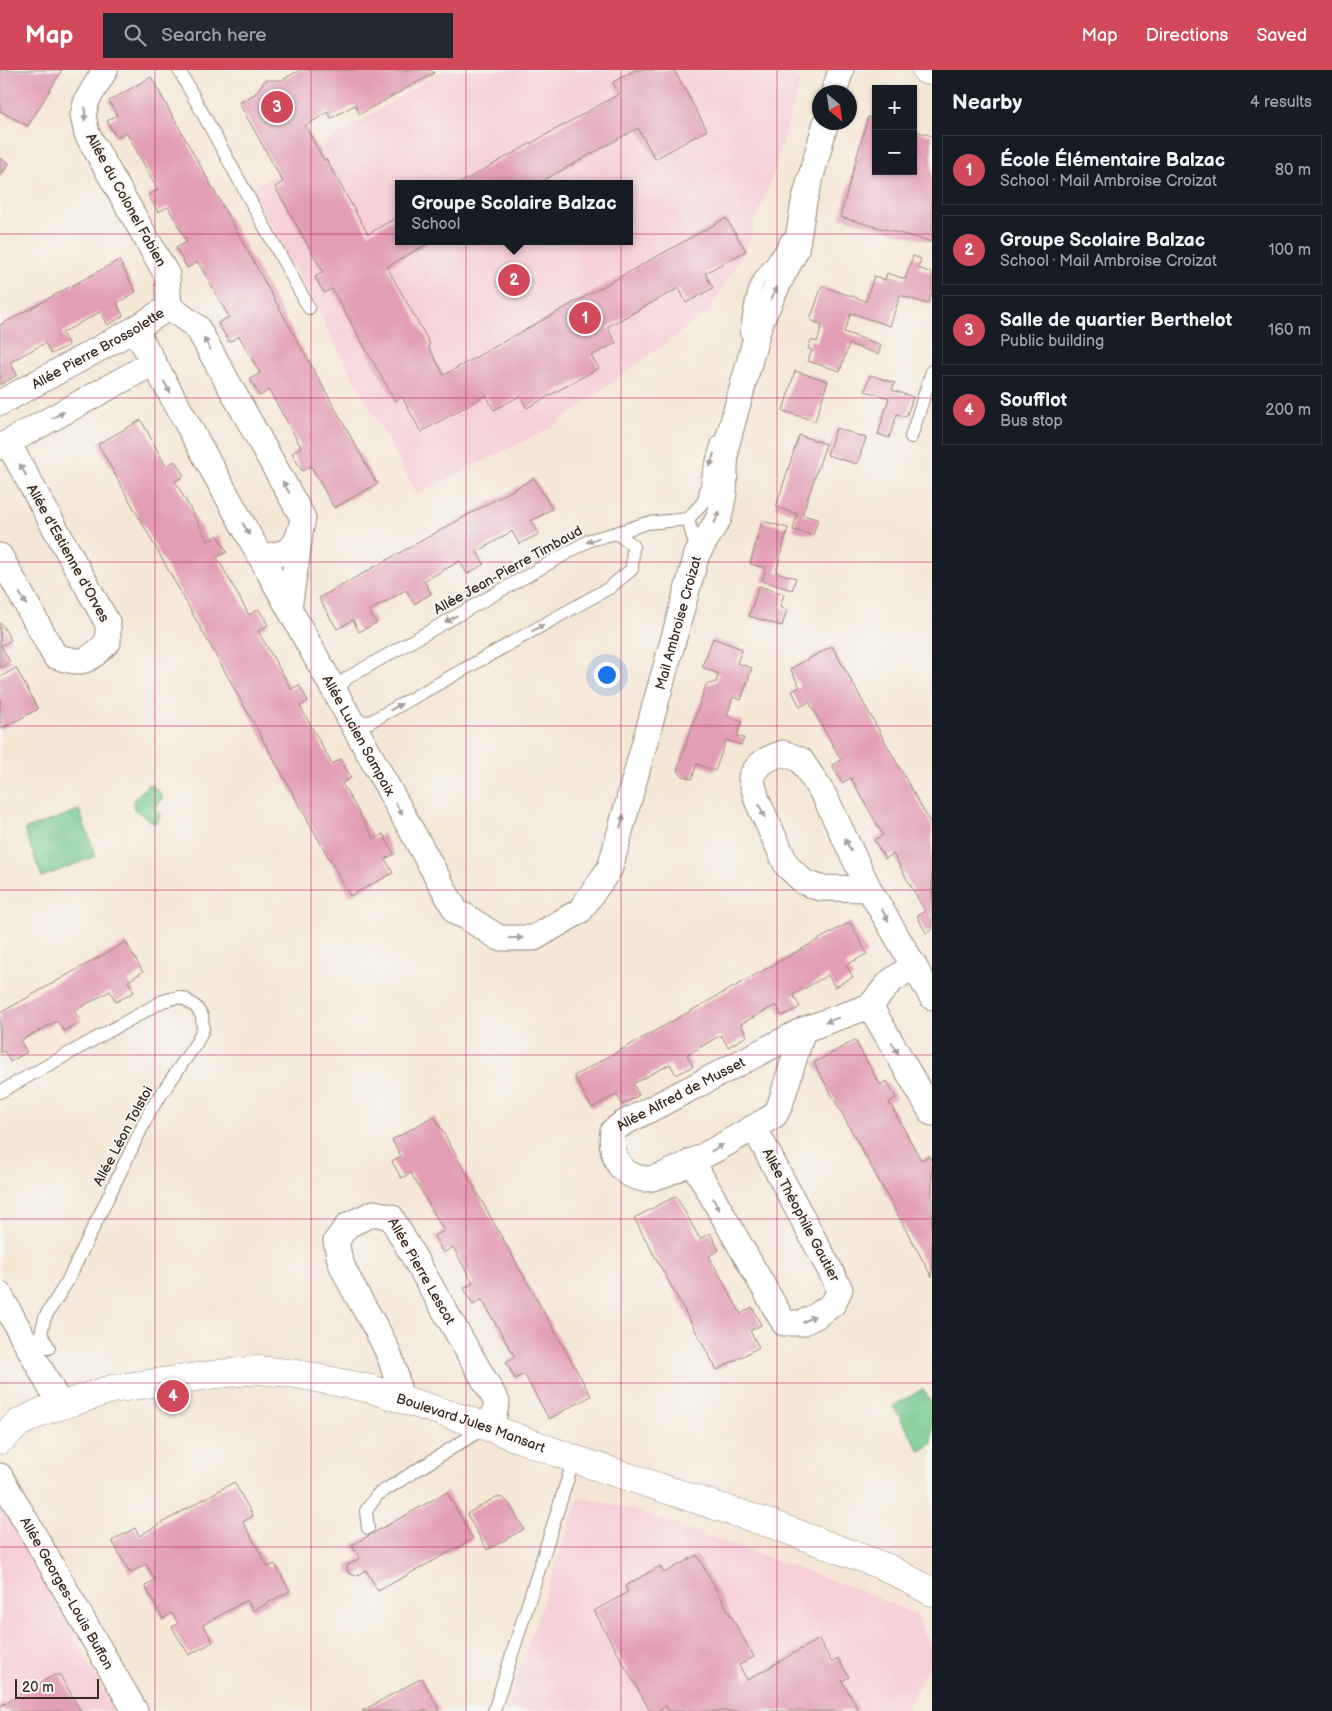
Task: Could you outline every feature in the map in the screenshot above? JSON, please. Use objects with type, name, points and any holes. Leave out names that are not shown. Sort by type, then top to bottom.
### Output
[{"type":"street","name":"Allée du Colonel Fabien","points":[[105,70],[87,100],[83,115],[87,134],[168,276]]},
{"type":"street","points":[[836,85],[841,70]]},
{"type":"street","points":[[926,70],[932,71]]},
{"type":"street","points":[[804,202],[824,130]]},
{"type":"street","name":"Mail Ambroise Croizat","points":[[457,914],[465,916],[499,938],[534,938],[580,911],[610,868],[697,554],[718,518],[724,493],[726,447],[760,323],[796,250],[804,202]]},
{"type":"street","name":"Allée Pierre Brossolette","points":[[0,403],[135,329],[169,307],[168,276]]},
{"type":"street","points":[[169,307],[197,327],[303,518],[289,608]]},
{"type":"street","name":"Allée Lucien Sampaix","points":[[135,329],[457,914]]},
{"type":"street","points":[[4,445],[153,363]]},
{"type":"street","name":"Allée d'Estienne d'Orves","points":[[0,556],[55,656],[74,662],[91,658],[108,642],[108,624],[4,445]]},
{"type":"street","points":[[261,556],[275,556],[290,549],[300,537]]},
{"type":"street","points":[[870,889],[820,888],[804,882],[787,866],[757,800],[751,777],[757,766],[766,759],[783,753],[801,760],[825,797],[870,889],[932,997]]},
{"type":"street","points":[[914,965],[890,982],[870,1006],[932,1113]]},
{"type":"street","name":"Allée Alfred de Musset","points":[[802,1030],[780,1105],[775,1115],[692,1162],[658,1177],[646,1179],[635,1177],[625,1171],[618,1163],[613,1144],[613,1131],[622,1124],[802,1030],[870,1006]]},
{"type":"street","name":"Allée Théophile Gautier","points":[[692,1162],[784,1323],[802,1324],[833,1304],[840,1289],[754,1127]]},
{"type":"street","name":"Allée Pierre Lescot","points":[[399,1398],[398,1380],[384,1343],[341,1262],[336,1241],[348,1225],[374,1213],[390,1217],[497,1402],[489,1428]]},
{"type":"street","points":[[0,1295],[60,1405]]},
{"type":"street","name":"Boulevard Jules Mansart","points":[[0,1440],[19,1423],[40,1412],[112,1390],[218,1374],[259,1370],[298,1374],[371,1389],[777,1526],[888,1568],[932,1592]]},
{"type":"street","name":"Allée Georges-Louis Buffon","points":[[0,1476],[135,1711]]},
{"type":"lane","points":[[178,70],[309,308]]},
{"type":"lane","points":[[697,554],[688,519],[704,501],[708,473],[746,338],[752,303],[760,279],[782,251],[804,202]]},
{"type":"lane","points":[[911,437],[932,371]]},
{"type":"lane","name":"Allée Jean-Pierre Timbaud","points":[[336,692],[347,678],[590,540],[647,523],[688,519]]},
{"type":"lane","points":[[351,720],[370,722],[609,588],[632,569],[633,545],[616,533]]},
{"type":"lane","name":"Allée Léon Tolstoi","points":[[0,1092],[163,1001],[178,997],[185,999],[196,1007],[202,1016],[204,1029],[198,1042],[151,1109],[67,1282],[45,1317],[41,1333],[49,1348]]},
{"type":"lane","points":[[368,1528],[366,1511],[377,1495],[489,1428]]},
{"type":"lane","points":[[494,1711],[574,1459]]},
{"type":"shaded area","points":[[444,70],[787,70],[801,81],[770,183],[746,249],[710,310],[549,429],[417,494],[251,189]]},
{"type":"shaded area","points":[[579,1497],[634,1510],[859,1590],[917,1615],[932,1650],[932,1659],[906,1711],[505,1711]]},
{"type":"shaded area","points":[[0,1509],[12,1516],[113,1711],[0,1711]]},
{"type":"green space","points":[[148,785],[152,785],[162,795],[162,799],[155,808],[160,815],[155,824],[133,807],[134,799]]},
{"type":"green space","points":[[79,810],[96,856],[42,877],[24,830]]},
{"type":"green space","points":[[923,1389],[932,1404],[932,1444],[920,1451],[893,1406]]},
{"type":"building","points":[[0,70],[62,70],[28,126],[0,111]]},
{"type":"building","points":[[300,70],[432,70],[434,73],[360,114],[355,105],[331,118],[328,112],[305,126],[324,160],[326,159],[368,234],[395,218],[395,245],[425,245],[387,267],[430,344],[428,346],[444,375],[726,218],[746,251],[705,273],[713,288],[686,303],[679,288],[607,327],[616,343],[591,356],[599,368],[527,408],[520,396],[494,410],[486,395],[421,432],[402,397],[395,401],[332,289],[324,293],[315,277],[323,272],[275,187],[283,182],[239,103],[255,94],[265,80],[282,80]]},
{"type":"building","points":[[635,70],[674,70],[707,130],[655,159],[638,128],[544,180],[465,180],[619,94],[613,82]]},
{"type":"building","points":[[151,77],[377,484],[334,508],[311,466],[302,471],[292,453],[301,447],[269,390],[260,396],[250,379],[260,373],[239,336],[229,342],[218,323],[229,317],[198,262],[187,268],[176,248],[187,242],[168,207],[158,212],[148,195],[158,190],[126,132],[116,138],[107,121],[117,115],[109,101]]},
{"type":"building","points":[[868,117],[872,118],[872,175],[917,175],[917,131],[932,136],[932,242],[840,217]]},
{"type":"building","points":[[0,158],[9,163],[0,177]]},
{"type":"building","points":[[913,256],[921,259],[918,268],[932,273],[932,293],[928,304],[900,295],[890,326],[851,313],[844,332],[881,345],[878,354],[849,344],[840,371],[808,361],[812,350],[808,349],[811,340],[817,342],[822,325],[810,320],[822,286],[866,301],[874,276],[885,280],[887,273],[905,279]]},
{"type":"building","points":[[119,260],[136,292],[117,303],[123,316],[108,325],[100,312],[62,333],[69,345],[51,354],[45,343],[10,362],[17,375],[0,385],[0,325]]},
{"type":"building","points":[[795,371],[828,381],[815,421],[783,411]]},
{"type":"building","points":[[870,375],[895,383],[892,390],[913,397],[906,417],[897,414],[889,438],[878,434],[889,398],[865,391]]},
{"type":"building","points":[[141,420],[166,466],[175,461],[184,476],[175,481],[208,541],[218,535],[227,552],[217,557],[249,615],[259,609],[268,625],[258,631],[291,689],[299,685],[308,701],[300,706],[332,764],[341,759],[351,778],[342,783],[374,839],[383,834],[394,854],[385,859],[393,873],[350,896],[98,444]]},
{"type":"building","points":[[836,428],[866,438],[857,464],[827,455]]},
{"type":"building","points":[[799,435],[826,444],[802,515],[818,519],[813,535],[793,530],[797,514],[776,507]]},
{"type":"building","points":[[534,478],[552,509],[531,521],[539,534],[519,544],[512,531],[477,552],[484,564],[467,574],[460,561],[424,581],[431,594],[414,604],[406,590],[369,611],[376,623],[359,632],[353,620],[337,629],[319,598]]},
{"type":"building","points":[[762,521],[788,528],[776,572],[796,578],[792,590],[762,581],[766,568],[750,564]]},
{"type":"building","points":[[759,586],[784,594],[780,607],[787,610],[782,626],[749,616]]},
{"type":"building","points":[[0,623],[11,640],[1,646],[10,662],[0,668]]},
{"type":"building","points":[[713,638],[742,649],[737,663],[752,668],[741,700],[733,697],[727,716],[742,721],[737,736],[744,738],[741,745],[726,740],[715,771],[697,764],[692,779],[683,776],[677,770],[706,685],[716,682],[719,674],[702,667]]},
{"type":"building","points":[[832,646],[932,826],[932,930],[926,933],[917,916],[925,911],[893,854],[885,859],[874,840],[883,835],[851,778],[842,783],[832,765],[841,760],[809,702],[800,707],[792,691],[800,687],[790,669]]},
{"type":"building","points":[[16,668],[38,709],[1,729],[0,677]]},
{"type":"building","points":[[850,922],[867,954],[846,965],[853,977],[835,987],[828,975],[793,995],[800,1007],[782,1016],[776,1005],[741,1024],[747,1036],[728,1047],[721,1035],[687,1055],[693,1066],[676,1075],[670,1064],[633,1084],[639,1095],[622,1105],[617,1094],[592,1108],[574,1076]]},
{"type":"building","points":[[126,942],[143,972],[128,981],[134,992],[116,1002],[110,991],[74,1011],[81,1022],[64,1031],[57,1021],[20,1041],[27,1052],[10,1062],[4,1051],[0,1053],[0,1013]]},
{"type":"building","points":[[855,1040],[880,1085],[887,1081],[896,1098],[889,1102],[921,1160],[929,1156],[932,1162],[932,1277],[814,1063]]},
{"type":"building","points":[[434,1116],[591,1396],[549,1419],[524,1374],[515,1379],[506,1362],[515,1357],[482,1300],[473,1305],[464,1288],[473,1283],[453,1247],[443,1253],[434,1236],[444,1231],[411,1173],[401,1178],[392,1161],[401,1156],[392,1140]]},
{"type":"building","points":[[676,1196],[700,1239],[710,1233],[719,1250],[709,1256],[741,1314],[752,1307],[761,1325],[750,1331],[759,1347],[717,1370],[634,1218]]},
{"type":"building","points":[[234,1482],[253,1516],[243,1522],[268,1567],[275,1564],[290,1591],[253,1611],[247,1600],[203,1625],[213,1642],[189,1655],[172,1627],[178,1623],[172,1613],[163,1619],[145,1586],[155,1580],[146,1564],[130,1573],[112,1541],[135,1528],[139,1536]]},
{"type":"building","points":[[447,1492],[473,1539],[378,1591],[366,1570],[356,1576],[348,1573],[348,1565],[360,1558],[352,1545]]},
{"type":"building","points":[[496,1497],[503,1498],[509,1503],[524,1529],[487,1550],[467,1514]]},
{"type":"building","points":[[697,1555],[754,1657],[739,1665],[747,1680],[819,1639],[832,1663],[838,1658],[849,1677],[842,1681],[859,1711],[669,1711],[666,1706],[657,1711],[650,1711],[594,1611],[628,1592],[625,1586],[660,1566],[664,1573]]},
{"type":"building","points":[[54,1675],[60,1675],[81,1711],[0,1711],[0,1706]]},
{"type":"building","points":[[422,1678],[440,1711],[362,1711]]},
{"type":"place","name":"Salle de quartier Berthelot","points":[[277,107]]},
{"type":"place","name":"Groupe Scolaire Balzac","points":[[514,280]]},
{"type":"place","name":"École Élémentaire Balzac","points":[[585,318]]},
{"type":"place","name":"Soufflot","points":[[173,1396]]}]
